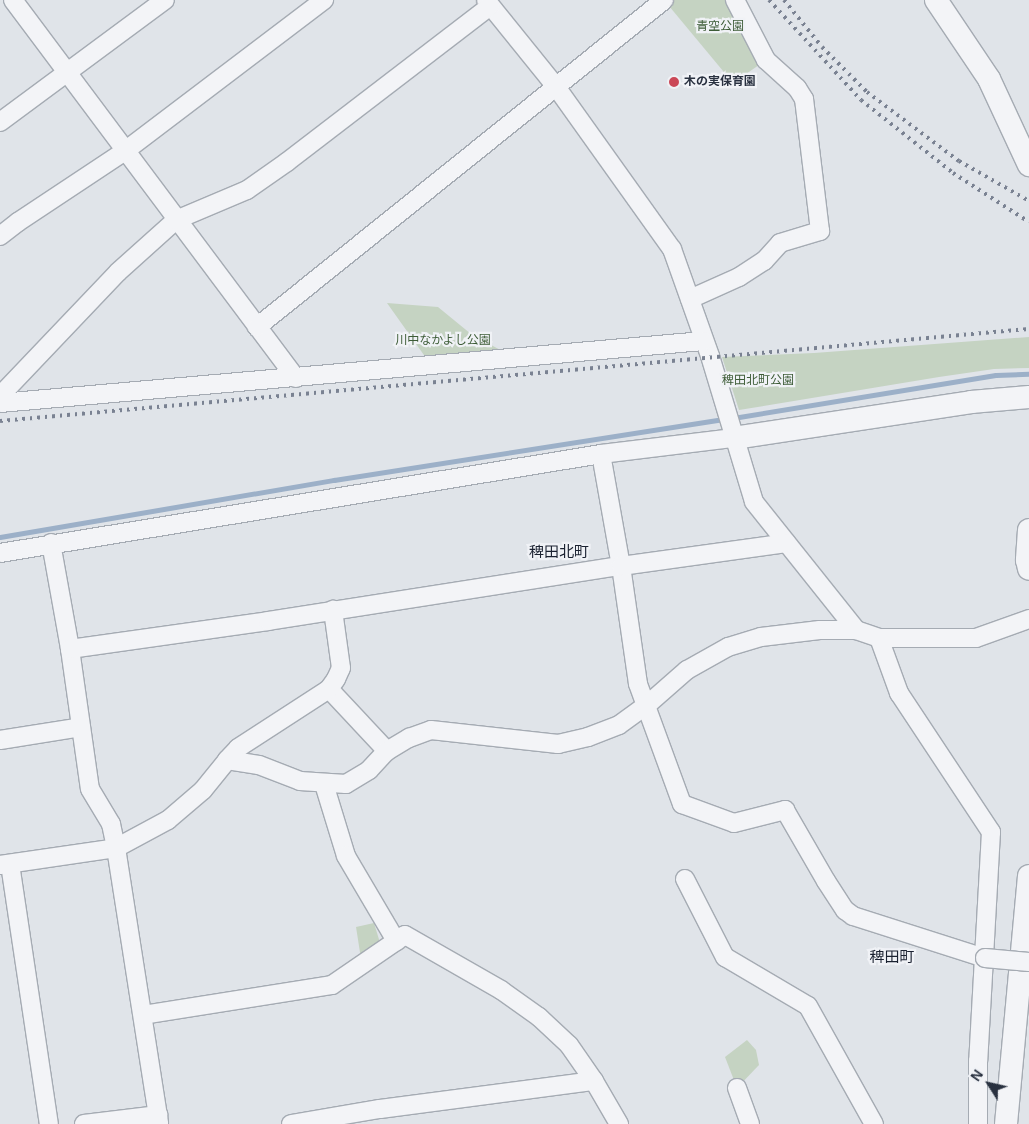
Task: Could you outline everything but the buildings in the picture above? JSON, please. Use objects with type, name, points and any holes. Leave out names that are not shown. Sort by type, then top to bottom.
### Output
[{"type":"street","points":[[13,0],[296,378]]},
{"type":"street","points":[[0,122],[164,0]]},
{"type":"street","points":[[0,236],[125,151],[324,0]]},
{"type":"street","points":[[257,326],[557,88],[664,0]]},
{"type":"street","points":[[690,299],[739,278],[764,261],[780,243],[820,231],[804,99],[797,88],[766,60],[735,0]]},
{"type":"street","points":[[936,0],[989,79],[1029,165]]},
{"type":"street","points":[[0,396],[118,272],[176,220],[247,190],[287,162],[488,3],[557,88],[672,249],[726,408],[754,502],[856,630]]},
{"type":"street","points":[[0,403],[703,341]]},
{"type":"street","points":[[0,553],[51,543],[601,454],[971,402],[1029,397]]},
{"type":"street","points":[[601,454],[621,566],[638,684],[682,804],[734,823],[785,810],[826,882],[845,910],[854,916],[985,958],[1029,962]]},
{"type":"street","points":[[1029,530],[1027,560],[1029,569]]},
{"type":"street","points":[[51,543],[70,649],[90,789],[111,824],[116,848],[159,1120],[84,1124]]},
{"type":"street","points":[[70,649],[786,543]]},
{"type":"street","points":[[49,1124],[5,865],[116,848],[168,820],[203,790],[238,748],[329,689],[341,668],[333,610]]},
{"type":"street","points":[[227,760],[259,764],[300,781],[346,784],[370,770],[388,751],[409,738],[431,730],[558,744],[588,738],[619,725],[647,705],[687,670],[728,647],[785,633],[820,630],[856,630],[878,638],[976,638],[1029,619]]},
{"type":"street","points":[[878,638],[899,693],[991,832],[978,1061],[978,1124]]},
{"type":"street","points":[[329,689],[388,751]]},
{"type":"street","points":[[0,740],[81,727]]},
{"type":"street","points":[[324,784],[346,856],[396,941]]},
{"type":"street","points":[[1006,1124],[1029,876]]},
{"type":"street","points":[[685,879],[725,957],[808,1006],[874,1124]]},
{"type":"street","points":[[143,1016],[332,985],[405,935],[502,990],[539,1017],[570,1045],[619,1124]]},
{"type":"street","points":[[291,1124],[380,1109],[594,1081]]},
{"type":"street","points":[[737,1088],[750,1124]]},
{"type":"green space","name":"青空公園","points":[[664,0],[735,0],[766,60],[733,83]]},
{"type":"green space","name":"川中なかよし公園","points":[[387,303],[438,307],[471,334],[515,358],[431,365]]},
{"type":"green space","name":"稗田北町公園","points":[[1029,337],[1029,368],[994,369],[739,410],[722,357],[814,353]]},
{"type":"green space","points":[[374,923],[381,946],[361,959],[356,927]]},
{"type":"green space","points":[[747,1040],[756,1050],[759,1065],[737,1088],[725,1057]]},
{"type":"waterway","points":[[733,418],[996,375],[1029,374]]},
{"type":"waterway","points":[[0,537],[334,480],[725,419]]},
{"type":"railway","points":[[769,0],[861,100],[953,173],[1029,222]]},
{"type":"railway","points":[[784,0],[822,47],[867,92],[959,161],[1029,201]]},
{"type":"railway","points":[[0,421],[1029,329]]},
{"type":"place","name":"木の実保育園","points":[[674,82]]},
{"type":"district","name":"稗田北町","points":[[559,552]]},
{"type":"district","name":"稗田町","points":[[892,957]]}]
